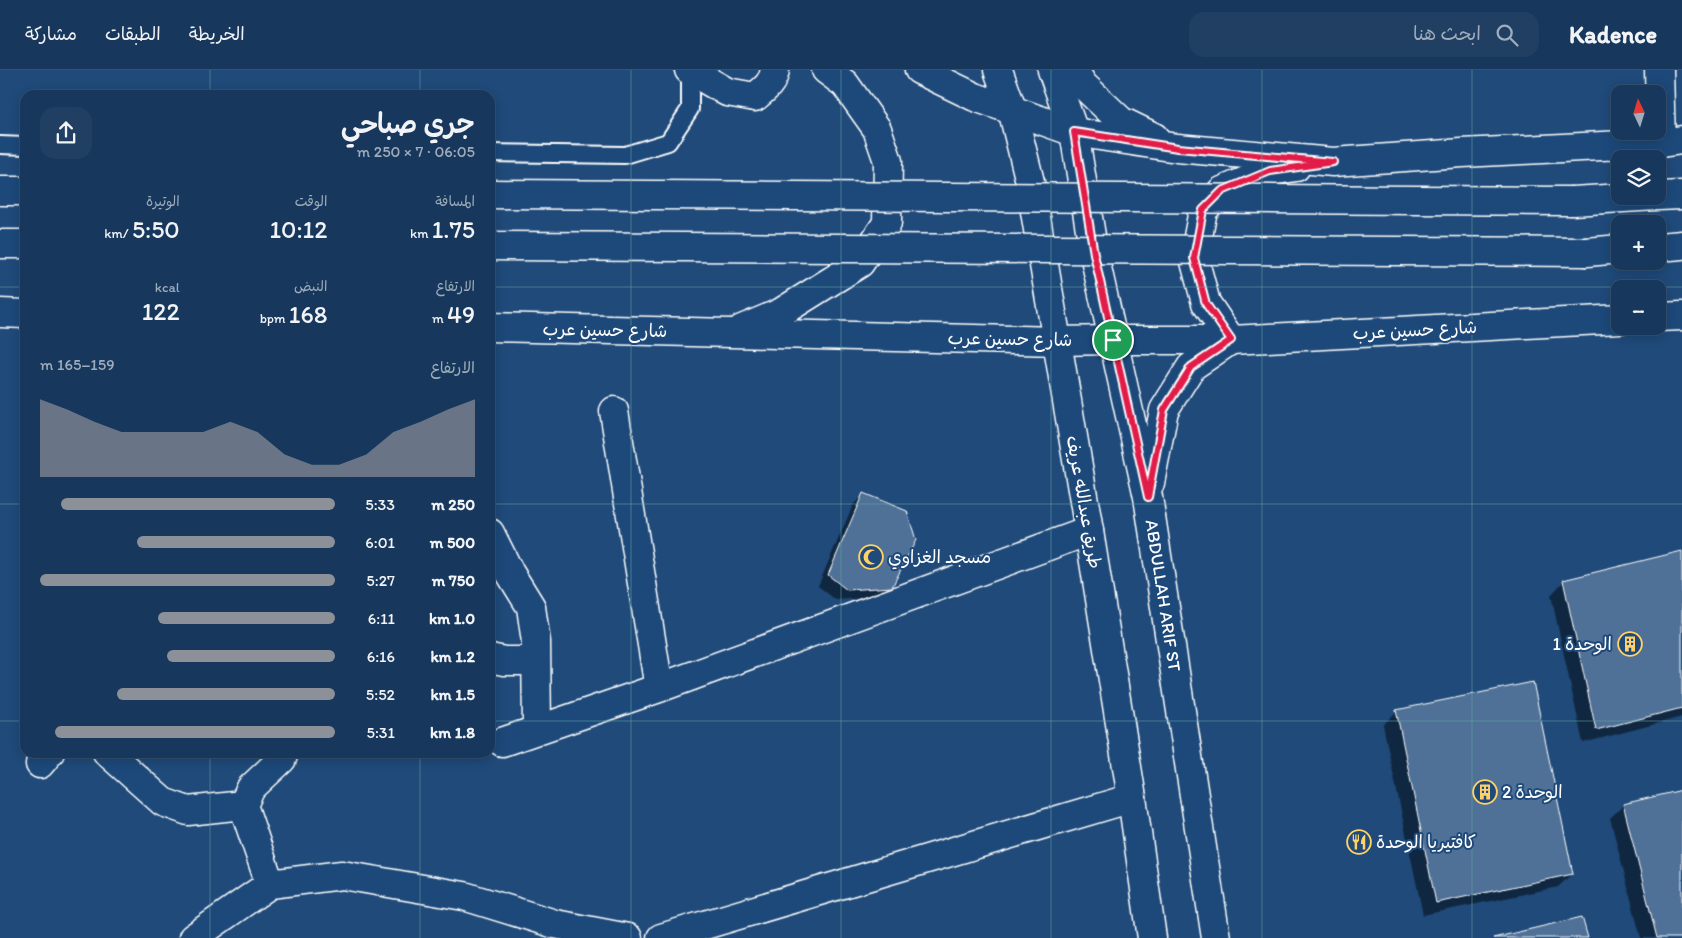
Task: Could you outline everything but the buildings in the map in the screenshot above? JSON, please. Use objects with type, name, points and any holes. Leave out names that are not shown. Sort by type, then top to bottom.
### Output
[{"type":"main road","points":[[690,70],[726,92],[754,97],[768,87],[775,70]]},
{"type":"main road","points":[[731,333],[780,313],[860,263],[887,223],[888,161],[877,129],[845,84],[826,70]]},
{"type":"main road","points":[[919,70],[975,97],[1074,132],[1178,148],[1333,162]]},
{"type":"main road","name":"طريق عبدالله عريف","points":[[998,70],[1012,109],[1030,182],[1089,531],[1132,798],[1152,938]]},
{"type":"main road","points":[[1052,70],[1074,132]]},
{"type":"main road","points":[[1074,70],[1083,85],[1122,121],[1178,148]]},
{"type":"main road","points":[[1148,497],[1164,410],[1191,367],[1231,340],[1206,304],[1194,258],[1203,210],[1222,191],[1270,171],[1333,162],[1672,142],[1659,70]]},
{"type":"main road","name":"ABDULLAH ARIF ST","points":[[1074,132],[1094,254],[1148,497],[1216,938]]},
{"type":"main road","points":[[0,191],[20,191]]},
{"type":"main road","points":[[495,194],[1572,201],[1611,199]]},
{"type":"main road","points":[[1666,196],[1682,195]]},
{"type":"main road","points":[[0,244],[20,244]]},
{"type":"main road","points":[[1666,246],[1682,245]]},
{"type":"main road","points":[[495,246],[1587,252],[1611,250]]},
{"type":"main road","points":[[0,314],[20,314]]},
{"type":"main road","points":[[1666,317],[1682,316]]},
{"type":"main road","name":"شارع حسين عرب","points":[[495,327],[1056,341],[1231,340],[1611,319]]},
{"type":"main road","points":[[614,411],[659,688]]},
{"type":"main road","points":[[502,742],[659,688],[1089,531]]},
{"type":"main road","points":[[495,543],[510,573],[531,607],[536,642],[537,730]]},
{"type":"main road","points":[[495,659],[504,661],[536,661]]},
{"type":"main road","points":[[114,758],[163,802],[188,811],[219,809],[243,804]]},
{"type":"main road","points":[[270,884],[243,804],[251,788],[282,758]]},
{"type":"main road","points":[[661,938],[1132,798]]},
{"type":"main road","points":[[193,938],[270,884],[342,875],[464,896],[555,924],[628,938]]},
{"type":"lane","points":[[495,153],[626,155],[668,142],[690,109],[690,70]]},
{"type":"lane","points":[[0,145],[20,146]]},
{"type":"place","name":"مسجد الغزاوي","points":[[871,557]]},
{"type":"place","name":"الوحدة 1","points":[[1630,644]]},
{"type":"place","name":"الوحدة 2","points":[[1485,792]]},
{"type":"place","name":"كافتيريا الوحدة","points":[[1359,842]]},
{"type":"route","points":[[1074,132],[1178,148],[1333,162],[1270,171],[1222,191],[1203,210],[1194,258],[1206,304],[1231,340],[1191,367],[1164,410],[1148,497],[1113,340],[1094,254],[1074,132]]}]
